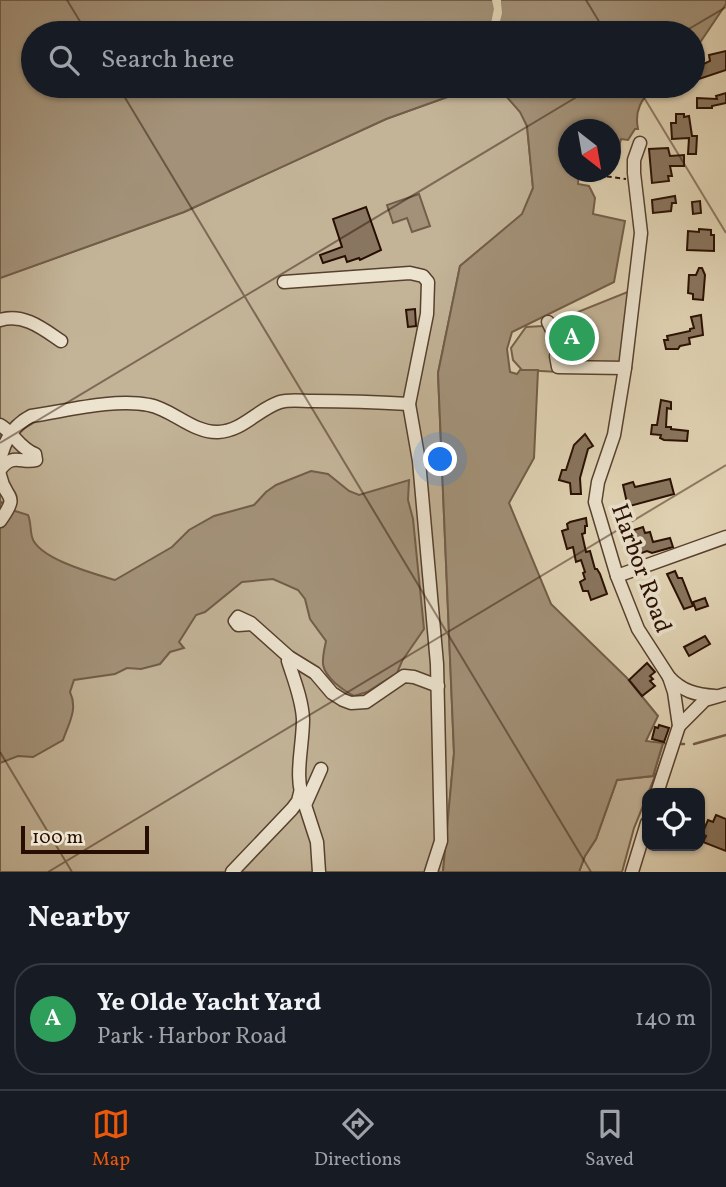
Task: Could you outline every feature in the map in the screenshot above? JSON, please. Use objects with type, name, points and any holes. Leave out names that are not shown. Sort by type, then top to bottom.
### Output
[{"type":"street","name":"Harbor Road","points":[[640,143],[634,160],[641,233],[625,368],[614,435],[598,482],[595,502],[617,576],[638,629],[669,677],[674,692],[679,726],[659,788]]},
{"type":"street","points":[[284,282],[410,273],[423,276],[428,282],[427,314],[412,377],[409,404],[419,461],[438,686],[441,841],[431,872]]},
{"type":"street","points":[[0,320],[9,317],[21,318],[61,341]]},
{"type":"street","points":[[548,322],[561,349],[556,356],[558,367],[625,368]]},
{"type":"street","points":[[5,428],[32,416],[120,403],[161,408],[203,429],[217,432],[237,427],[267,407],[284,401],[409,404]]},
{"type":"street","points":[[0,521],[11,506],[11,498],[0,473],[3,466],[21,453],[5,428]]},
{"type":"street","points":[[0,461],[5,428]]},
{"type":"street","points":[[617,576],[726,537]]},
{"type":"street","points":[[251,622],[238,617],[235,621],[238,625],[252,624],[289,657],[315,673],[332,693],[351,703],[366,702],[404,676],[438,686]]},
{"type":"street","points":[[289,657],[303,717],[298,776],[300,793],[317,842],[319,872]]},
{"type":"street","points":[[669,677],[676,685],[691,693],[721,695]]},
{"type":"street","points":[[679,726],[698,706],[721,695]]},
{"type":"street","points":[[305,805],[321,769]]},
{"type":"street","points":[[233,872],[292,809],[300,793]]},
{"type":"street","points":[[632,872],[642,839]]},
{"type":"path","points":[[621,178],[635,180]]},
{"type":"shaded area","points":[[0,0],[726,0],[705,35],[705,21],[21,21],[21,98],[444,98],[386,119],[184,212],[0,278]]},
{"type":"shaded area","points":[[444,98],[508,98],[521,112],[527,126],[533,188],[523,214],[460,266],[438,373],[454,753],[443,872],[0,872],[0,278],[184,212],[386,119]]},
{"type":"shaded area","points":[[508,98],[645,98],[637,116],[638,129],[635,129],[628,140],[621,139],[621,119],[558,119],[558,182],[578,182],[589,186],[595,198],[593,214],[625,221],[614,282],[512,332],[507,349],[510,372],[517,374],[520,370],[538,370],[534,458],[509,503],[551,604],[627,678],[658,716],[646,741],[663,743],[653,776],[617,780],[596,839],[579,872],[443,872],[454,753],[438,373],[460,266],[522,214],[533,188],[527,126],[520,112]]},
{"type":"shaded area","points":[[419,194],[430,226],[412,232],[407,218],[393,223],[387,205]]},
{"type":"shaded area","points":[[630,291],[621,369],[559,372],[522,370],[513,360],[511,348],[526,327],[543,326]]},
{"type":"shaded area","points":[[311,471],[328,474],[349,491],[359,495],[409,480],[408,500],[413,519],[424,629],[397,673],[367,692],[354,696],[326,673],[323,659],[326,641],[310,619],[305,599],[298,590],[273,579],[242,582],[205,612],[196,615],[179,642],[184,648],[170,652],[160,664],[141,669],[127,668],[115,674],[74,680],[70,692],[73,710],[63,740],[33,757],[18,756],[0,763],[0,501],[12,510],[28,515],[32,537],[36,545],[45,552],[68,564],[115,580],[172,547],[189,530],[214,516],[254,505],[276,485]]},
{"type":"shaded area","points":[[663,743],[668,744],[650,788],[642,788],[642,808],[622,872],[579,872],[596,839],[617,780],[653,776]]},
{"type":"pier","points":[[492,0],[501,0],[500,21],[492,21],[494,9]]},
{"type":"building","points":[[726,51],[726,70],[705,77],[705,63],[710,61],[709,55]]},
{"type":"building","points":[[726,93],[726,103],[712,108],[697,108],[697,98],[717,99],[716,96]]},
{"type":"building","points":[[676,114],[689,116],[692,136],[697,136],[696,154],[688,154],[689,138],[672,139],[671,123],[676,123]]},
{"type":"building","points":[[668,148],[670,156],[684,155],[684,166],[670,166],[672,176],[668,176],[669,181],[652,183],[649,149]]},
{"type":"building","points":[[675,196],[676,203],[672,203],[671,211],[653,213],[652,200]]},
{"type":"building","points":[[700,201],[701,213],[693,214],[692,202]]},
{"type":"building","points":[[366,207],[381,250],[360,260],[359,258],[347,262],[345,256],[323,263],[320,255],[342,247],[333,219]]},
{"type":"building","points":[[699,229],[711,230],[711,235],[714,235],[714,251],[687,250],[688,231],[699,232]]},
{"type":"building","points":[[699,268],[702,268],[705,275],[703,300],[693,299],[693,294],[688,293],[689,275],[696,275]]},
{"type":"building","points":[[415,309],[416,326],[408,327],[406,310]]},
{"type":"building","points":[[701,315],[703,335],[689,338],[690,344],[678,349],[666,349],[664,340],[668,340],[667,336],[690,331],[694,328],[691,317]]},
{"type":"building","points":[[661,400],[671,402],[671,409],[667,408],[666,427],[688,431],[687,441],[664,440],[660,438],[661,435],[651,434],[652,425],[657,425]]},
{"type":"building","points":[[585,434],[593,446],[588,449],[580,478],[581,494],[571,494],[570,483],[559,480],[562,470],[566,470],[574,445]]},
{"type":"building","points":[[670,479],[674,494],[630,506],[627,503],[623,485],[633,482],[635,487]]},
{"type":"building","points":[[586,518],[587,526],[582,534],[586,552],[590,551],[607,594],[591,600],[588,591],[583,591],[580,582],[585,579],[581,560],[576,562],[573,547],[567,549],[562,531],[568,529],[567,524],[570,522]]},
{"type":"building","points":[[643,527],[645,533],[650,532],[653,542],[670,538],[673,547],[633,556],[627,538],[635,534],[634,530]]},
{"type":"building","points":[[675,571],[678,578],[682,578],[693,606],[684,609],[667,574]]},
{"type":"building","points":[[705,598],[708,606],[696,610],[693,602]]},
{"type":"building","points":[[705,636],[710,644],[689,656],[684,647]]},
{"type":"building","points":[[647,663],[655,672],[650,676],[653,679],[650,681],[655,686],[642,696],[629,680]]},
{"type":"building","points":[[659,725],[669,728],[664,742],[652,739],[655,727],[658,728]]},
{"type":"building","points":[[716,815],[726,819],[726,851],[705,843],[705,827],[708,820],[713,822]]},
{"type":"waterway","points":[[694,744],[726,735]]},
{"type":"place","name":"Ye Olde Yacht Yard","points":[[572,338]]}]
